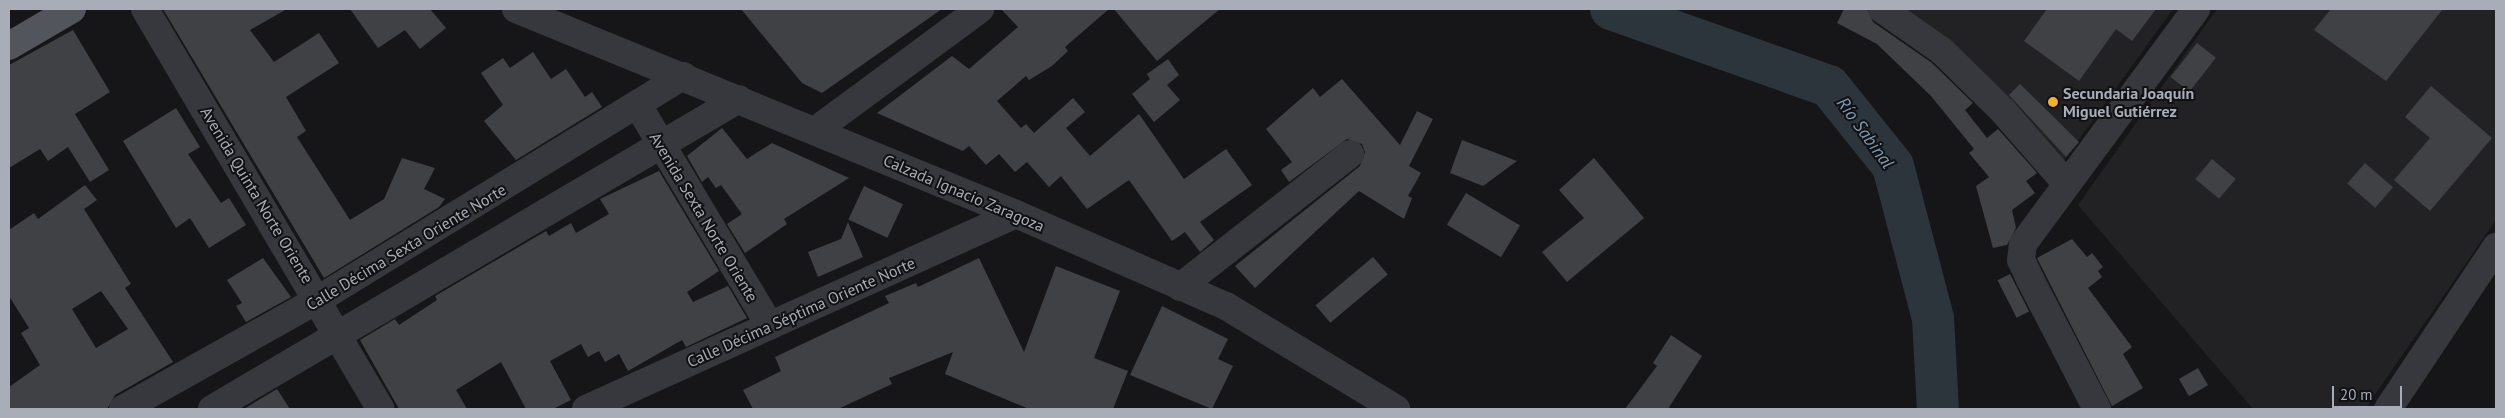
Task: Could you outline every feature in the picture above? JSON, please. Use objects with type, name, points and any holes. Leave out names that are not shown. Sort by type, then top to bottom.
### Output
[{"type":"main road","points":[[9,46],[72,9]]},
{"type":"street","name":"Avenida Quinta Norte Oriente","points":[[145,9],[319,299],[381,409]]},
{"type":"street","name":"Calzada Ignacio Zaragoza","points":[[516,9],[816,130],[1016,214],[1226,306],[1396,409]]},
{"type":"street","points":[[816,130],[980,9]]},
{"type":"street","points":[[1882,9],[1942,51],[2003,111],[2065,182]]},
{"type":"street","points":[[2097,409],[2021,260],[2023,244],[2065,182],[2196,9]]},
{"type":"street","name":"Calle Décima Sexta Oriente Norte","points":[[123,409],[319,299],[639,107],[683,76]]},
{"type":"street","points":[[212,409],[341,337],[662,147],[739,99]]},
{"type":"street","name":"Avenida Sexta Norte Oriente","points":[[639,107],[770,326]]},
{"type":"street","points":[[1180,287],[1350,154]]},
{"type":"street","name":"Calle Décima Séptima Oriente Norte","points":[[586,409],[1016,214]]},
{"type":"street","points":[[2388,409],[2496,247]]},
{"type":"shaded area","name":"Secundaria Joaquín Miguel Gutiérrez","points":[[1892,9],[2173,9],[2060,166]]},
{"type":"shaded area","points":[[2217,9],[2496,9],[2496,220],[2365,409],[2253,409],[2078,205]]},
{"type":"building","points":[[163,9],[287,9],[250,30],[274,62],[319,33],[339,63],[286,97],[306,131],[297,137],[350,220],[384,199],[402,158],[435,168],[424,189],[445,199],[439,207],[324,278]]},
{"type":"building","points":[[350,9],[430,9],[446,28],[420,49],[405,30],[378,48]]},
{"type":"building","points":[[741,9],[942,9],[822,93],[802,83]]},
{"type":"building","points":[[1001,9],[1109,9],[1065,47],[1068,51],[1052,66],[1029,80],[1026,76],[997,101],[1021,128],[1026,124],[1034,133],[1073,98],[1085,112],[1066,128],[1090,156],[1139,114],[1184,179],[1226,149],[1252,185],[1200,222],[1214,240],[1200,252],[1185,232],[1172,241],[1129,180],[1087,209],[1061,176],[1049,187],[1027,162],[1015,172],[999,154],[986,165],[969,146],[963,151],[877,113],[952,56],[969,69],[1018,27]]},
{"type":"building","points":[[1114,9],[1220,9],[1157,61]]},
{"type":"building","points":[[1844,9],[1867,9],[1873,22],[1932,63],[1973,103],[1965,110],[1987,138],[1998,129],[2037,173],[2026,181],[2035,193],[2012,210],[2016,228],[2007,245],[1993,248],[1976,186],[1989,177],[1969,153],[1974,149],[1931,96],[1877,44],[1837,23]]},
{"type":"building","points":[[2047,9],[2156,9],[2132,41],[2116,29],[2079,81],[2024,41]]},
{"type":"building","points":[[2331,9],[2443,9],[2386,81],[2314,30]]},
{"type":"building","points":[[73,30],[110,92],[75,114],[109,170],[90,182],[68,147],[48,161],[40,149],[9,168],[9,65]]},
{"type":"building","points":[[2197,43],[2216,58],[2189,92],[2171,77]]},
{"type":"building","points":[[533,52],[551,79],[566,69],[585,97],[592,92],[602,107],[516,160],[484,121],[503,105],[481,73],[503,58],[510,68]]},
{"type":"building","points":[[1168,59],[1179,75],[1167,85],[1180,100],[1154,122],[1132,94],[1150,79],[1147,74]]},
{"type":"building","points":[[1342,79],[1400,145],[1417,111],[1433,119],[1409,166],[1421,173],[1408,196],[1412,198],[1404,219],[1359,191],[1255,288],[1235,266],[1360,166],[1365,152],[1362,144],[1347,139],[1289,182],[1281,170],[1292,162],[1266,129],[1313,88],[1320,97]]},
{"type":"building","points":[[2020,84],[2079,142],[2066,157],[2009,95]]},
{"type":"building","points":[[2431,86],[2492,138],[2430,211],[2394,180],[2430,138],[2405,117]]},
{"type":"building","points":[[176,108],[200,147],[188,154],[221,203],[229,198],[246,225],[209,248],[190,218],[176,228],[123,141]]},
{"type":"building","points":[[722,128],[747,159],[772,143],[849,178],[784,219],[787,224],[745,253],[727,224],[742,214],[721,185],[716,188],[708,177],[702,182],[687,156]]},
{"type":"building","points":[[1462,140],[1517,161],[1483,186],[1450,173]]},
{"type":"building","points":[[1594,158],[1644,218],[1567,282],[1542,252],[1584,218],[1559,190]]},
{"type":"building","points":[[2212,159],[2236,179],[2219,199],[2195,179]]},
{"type":"building","points":[[2365,163],[2393,187],[2375,208],[2347,183]]},
{"type":"building","points":[[659,171],[719,271],[687,292],[693,302],[728,286],[747,318],[686,347],[682,340],[628,371],[619,354],[605,362],[599,351],[588,357],[581,344],[550,361],[571,400],[553,409],[526,409],[501,362],[456,390],[467,409],[399,409],[360,340],[395,319],[399,325],[437,300],[435,296],[546,231],[549,236],[571,223],[576,233],[609,214],[600,199]]},
{"type":"building","points":[[85,185],[97,200],[84,209],[131,284],[125,288],[173,362],[115,395],[107,409],[9,409],[9,387],[40,365],[21,333],[29,328],[9,296],[9,230],[34,213],[38,219]],"holes":[[[101,291],[128,329],[96,348],[72,309]]]},
{"type":"building","points":[[864,186],[903,204],[887,238],[848,220]]},
{"type":"building","points":[[1466,193],[1520,225],[1501,257],[1447,225]]},
{"type":"building","points":[[848,222],[863,257],[818,277],[808,252],[841,239]]},
{"type":"building","points":[[2072,239],[2087,257],[2092,253],[2103,267],[2098,271],[2102,277],[2088,288],[2132,347],[2123,354],[2143,388],[2112,406],[2037,258]]},
{"type":"building","points":[[1373,257],[1388,275],[1330,323],[1316,305]]},
{"type":"building","points":[[263,258],[291,297],[246,322],[236,306],[242,303],[227,280]]},
{"type":"building","points":[[979,258],[1024,352],[1056,266],[1120,291],[1094,358],[1128,371],[1113,409],[1029,409],[945,374],[953,352],[889,378],[892,384],[838,409],[753,409],[743,390],[781,371],[775,357],[889,303],[885,296],[916,283],[918,287]]},
{"type":"building","points":[[2010,274],[2029,311],[2017,318],[1998,280]]},
{"type":"building","points":[[1162,306],[1228,339],[1218,359],[1233,366],[1212,409],[1130,375]]},
{"type":"building","points":[[1671,335],[1702,356],[1668,409],[1625,409],[1657,366],[1653,363]]},
{"type":"building","points":[[2198,368],[2208,385],[2189,396],[2179,379]]},
{"type":"building","points":[[277,389],[290,409],[244,409],[257,401]]},
{"type":"waterway","name":"Río Sabinal","points":[[1611,9],[1829,86],[1893,166],[1933,318],[1938,409]]},
{"type":"place","name":"Secundaria Joaquín Miguel Gutiérrez","points":[[2053,102]]}]
